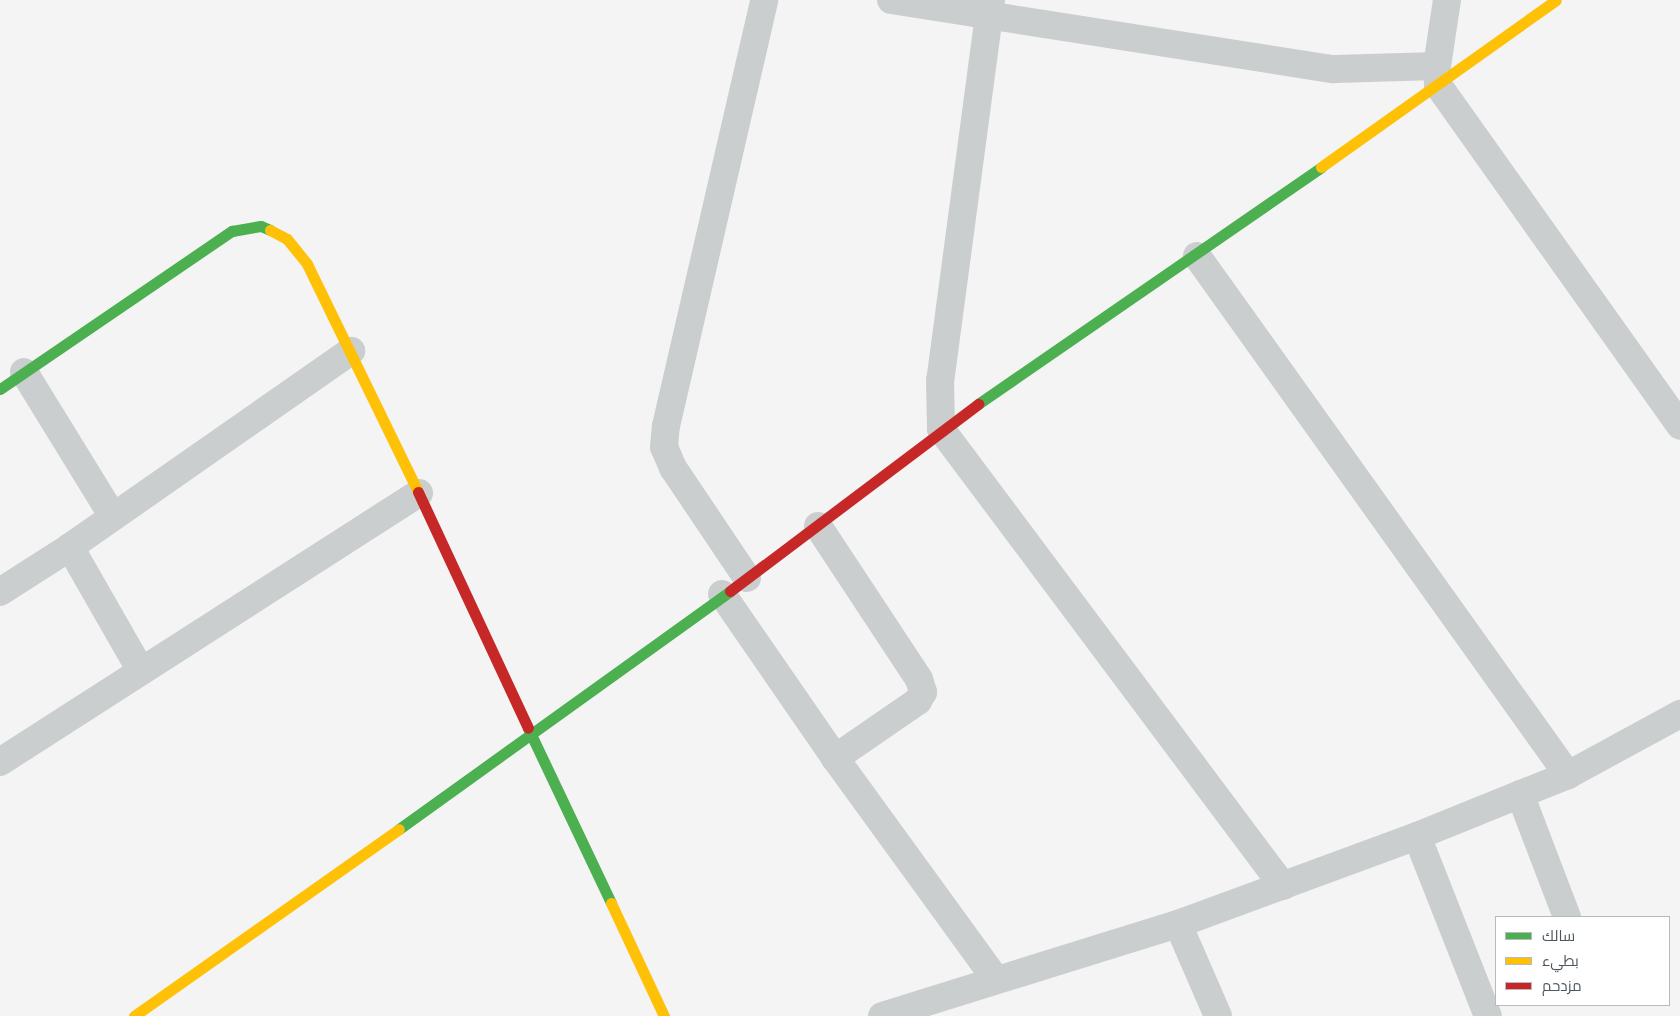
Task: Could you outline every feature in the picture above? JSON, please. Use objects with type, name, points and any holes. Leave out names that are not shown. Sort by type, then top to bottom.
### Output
[{"type":"street","points":[[747,578],[673,468],[664,447],[666,426],[764,0]]},
{"type":"street","points":[[890,0],[990,8],[1334,69],[1438,75]]},
{"type":"street","points":[[1447,0],[1438,75],[1680,426]]},
{"type":"street","points":[[134,1016],[531,736],[722,594],[818,526],[941,429],[1197,256],[1438,75],[1556,0]]},
{"type":"street","points":[[990,8],[940,380],[941,429],[1283,886]]},
{"type":"street","points":[[0,389],[207,246],[232,231],[261,226],[287,239],[307,264],[351,351],[664,1016]]},
{"type":"street","points":[[1197,256],[1568,775]]},
{"type":"street","points":[[0,592],[70,547],[112,515],[351,351]]},
{"type":"street","points":[[24,372],[112,515]]},
{"type":"street","points":[[0,762],[419,493]]},
{"type":"street","points":[[818,526],[920,679],[924,692],[918,701],[834,758]]},
{"type":"street","points":[[70,547],[141,671]]},
{"type":"street","points":[[722,594],[834,758],[996,980]]},
{"type":"street","points":[[882,1016],[914,1011],[996,980],[1178,924],[1417,836],[1568,775],[1680,714]]},
{"type":"street","points":[[1520,794],[1567,916]]},
{"type":"street","points":[[1417,836],[1488,1016]]},
{"type":"street","points":[[1178,924],[1218,1016]]},
{"type":"traffic: fast","points":[[978,404],[1321,167]]},
{"type":"traffic: fast","points":[[0,389],[232,231],[261,226],[270,230]]},
{"type":"traffic: fast","points":[[399,829],[730,591]]},
{"type":"traffic: fast","points":[[528,728],[611,903]]},
{"type":"traffic: slow","points":[[1321,167],[1556,0]]},
{"type":"traffic: slow","points":[[270,230],[287,239],[307,264],[418,492]]},
{"type":"traffic: slow","points":[[134,1016],[399,829]]},
{"type":"traffic: slow","points":[[611,903],[664,1016]]},
{"type":"traffic: jam","points":[[730,591],[978,404]]},
{"type":"traffic: jam","points":[[418,492],[528,728]]}]
